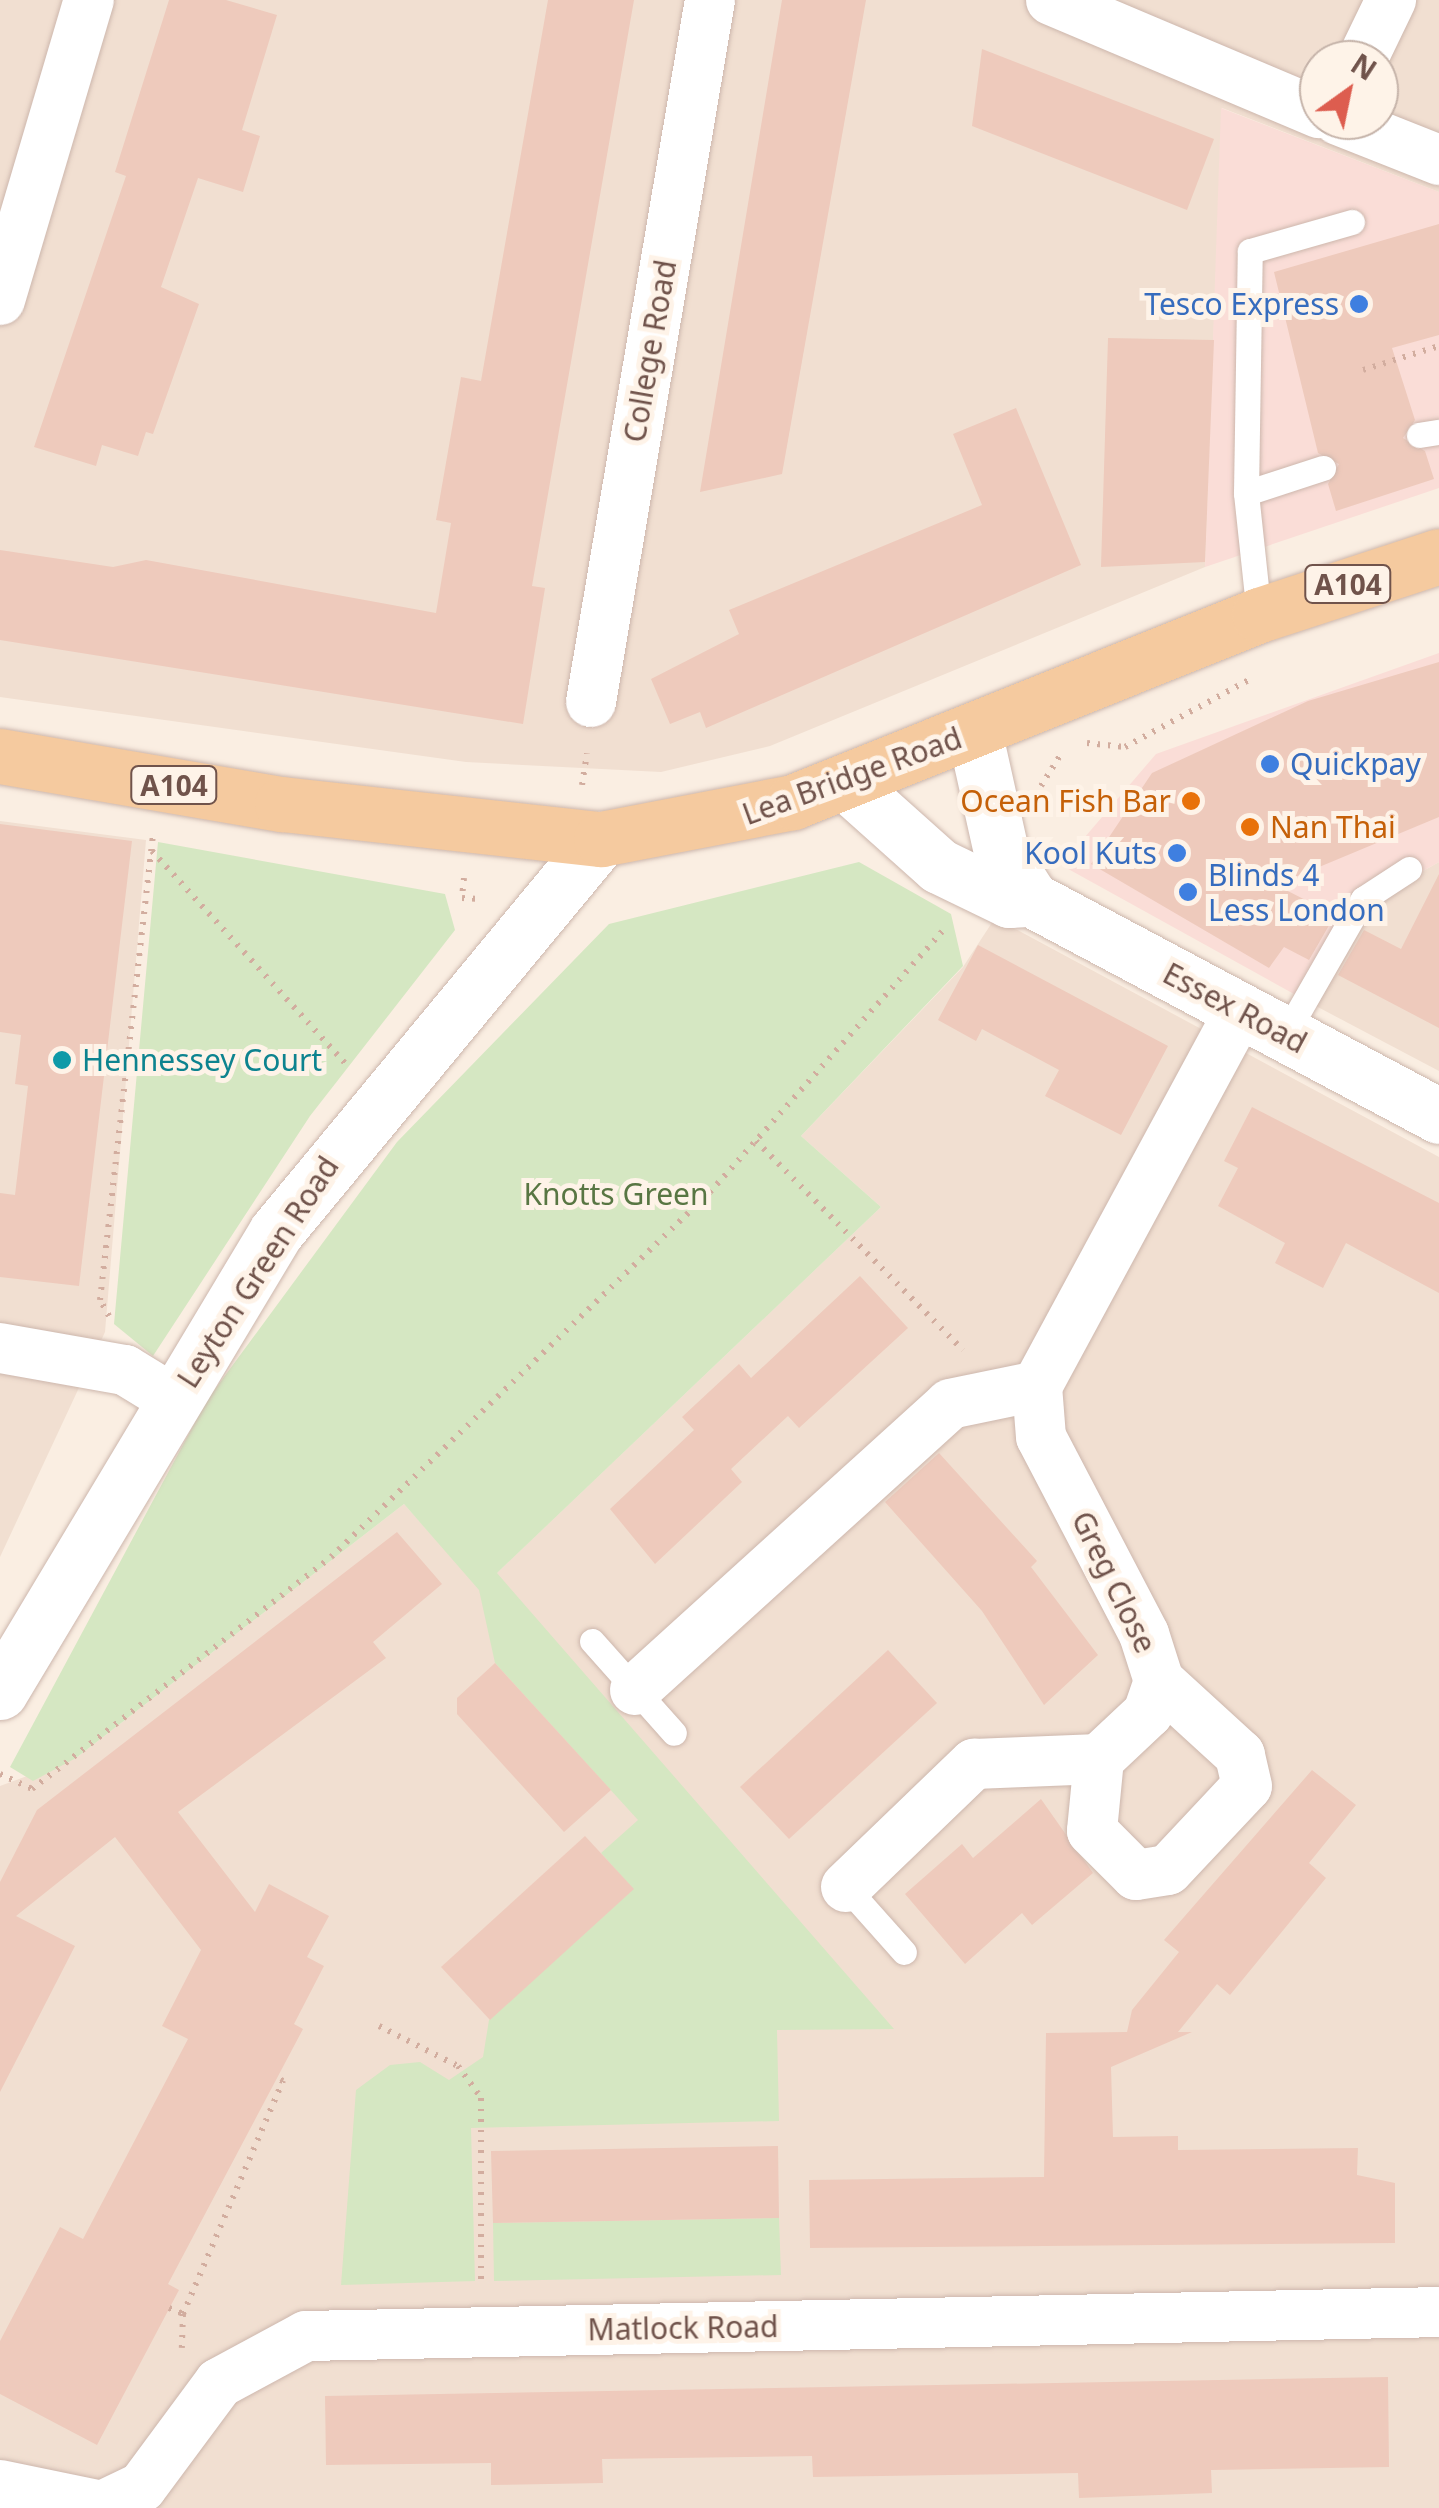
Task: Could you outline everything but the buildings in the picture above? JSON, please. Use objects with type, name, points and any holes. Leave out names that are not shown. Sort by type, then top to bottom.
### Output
[{"type":"main road","name":"Lea Bridge Road","points":[[0,756],[282,804],[601,838],[742,817],[974,732],[1258,615],[1439,556]]},
{"type":"main road","name":"Essex Road","points":[[974,732],[1001,852],[1032,898],[1439,1116]]},
{"type":"main road","name":"Essex Road","points":[[845,782],[939,866],[1010,900],[1032,898]]},
{"type":"main road","name":"Leyton Green Road","points":[[0,1692],[276,1232],[380,1101],[601,838]]},
{"type":"street","points":[[0,300],[90,0]]},
{"type":"street","name":"College Road","points":[[590,702],[710,0]]},
{"type":"street","points":[[1052,0],[1299,105]]},
{"type":"street","points":[[1372,40],[1391,0]]},
{"type":"street","points":[[1388,140],[1439,160]]},
{"type":"street","points":[[635,1690],[950,1404],[984,1390],[1036,1386],[1262,1024]]},
{"type":"street","points":[[0,1348],[125,1370],[174,1400]]},
{"type":"street","name":"Greg Close","points":[[1036,1386],[1040,1436],[1144,1634],[1158,1681],[1148,1714],[1100,1759]]},
{"type":"street","points":[[846,1886],[974,1764],[1100,1759],[1092,1831],[1136,1875],[1168,1870],[1247,1786],[1240,1755],[1158,1681]]},
{"type":"street","name":"Matlock Road","points":[[21,2496],[102,2506],[142,2488],[219,2383],[306,2336],[1439,2312]]},
{"type":"lane","points":[[1258,615],[1246,492],[1250,251],[1352,222]]},
{"type":"lane","points":[[1246,492],[1323,468]]},
{"type":"lane","points":[[1262,1024],[1363,900],[1409,869]]},
{"type":"lane","points":[[592,1641],[674,1734]]},
{"type":"lane","points":[[846,1886],[904,1952]]},
{"type":"path","points":[[1363,370],[1439,346]]},
{"type":"path","points":[[100,1300],[151,850],[380,1101]]},
{"type":"path","points":[[466,863],[462,898],[499,901]]},
{"type":"path","points":[[0,1774],[32,1789],[331,1557],[756,1141],[900,969],[952,922]]},
{"type":"path","points":[[756,1141],[966,1353],[984,1390]]},
{"type":"path","points":[[379,2026],[458,2066],[481,2098],[481,2332]]},
{"type":"path","points":[[184,2314],[277,2078]]},
{"type":"shaded area","points":[[0,0],[1439,0],[1439,192],[1305,140],[1399,140],[1399,40],[1299,40],[1299,138],[1222,108],[1205,567],[770,746],[661,772],[466,762],[0,697]]},
{"type":"shaded area","points":[[1221,108],[1439,192],[1439,488],[1205,567]]},
{"type":"shaded area","points":[[1439,653],[1439,862],[1372,900],[1314,1005],[1061,865],[1156,754]]},
{"type":"shaded area","points":[[0,821],[146,840],[105,1332],[0,1557]]},
{"type":"shaded area","points":[[1439,862],[1439,1071],[1314,1005],[1372,900]]},
{"type":"shaded area","points":[[995,918],[1439,1157],[1439,2508],[0,2508],[0,1786],[76,1758],[404,1504],[480,1589],[881,1207],[801,1136],[963,967]]},
{"type":"green space","points":[[158,842],[445,894],[455,930],[310,1116],[153,1356],[114,1324]]},
{"type":"green space","name":"Knotts Green","points":[[859,862],[951,914],[963,966],[801,1136],[881,1207],[497,1573],[894,2029],[777,2030],[779,2121],[471,2128],[475,2281],[341,2285],[356,2090],[390,2065],[420,2062],[449,2080],[483,2057],[489,2020],[633,1889],[601,1853],[638,1820],[495,1663],[479,1590],[404,1504],[76,1758],[33,1781],[10,1767],[207,1400],[397,1142],[609,924]]},
{"type":"green space","points":[[779,2218],[781,2275],[494,2281],[493,2223]]},
{"type":"place","name":"Tesco Express","points":[[1359,304]]},
{"type":"place","name":"Quickpay","points":[[1270,764]]},
{"type":"place","name":"Ocean Fish Bar","points":[[1191,801]]},
{"type":"place","name":"Nan Thai","points":[[1250,827]]},
{"type":"place","name":"Kool Kuts","points":[[1177,853]]},
{"type":"place","name":"Blinds 4 Less London","points":[[1188,892]]},
{"type":"place","name":"Hennessey Court","points":[[62,1060]]}]
